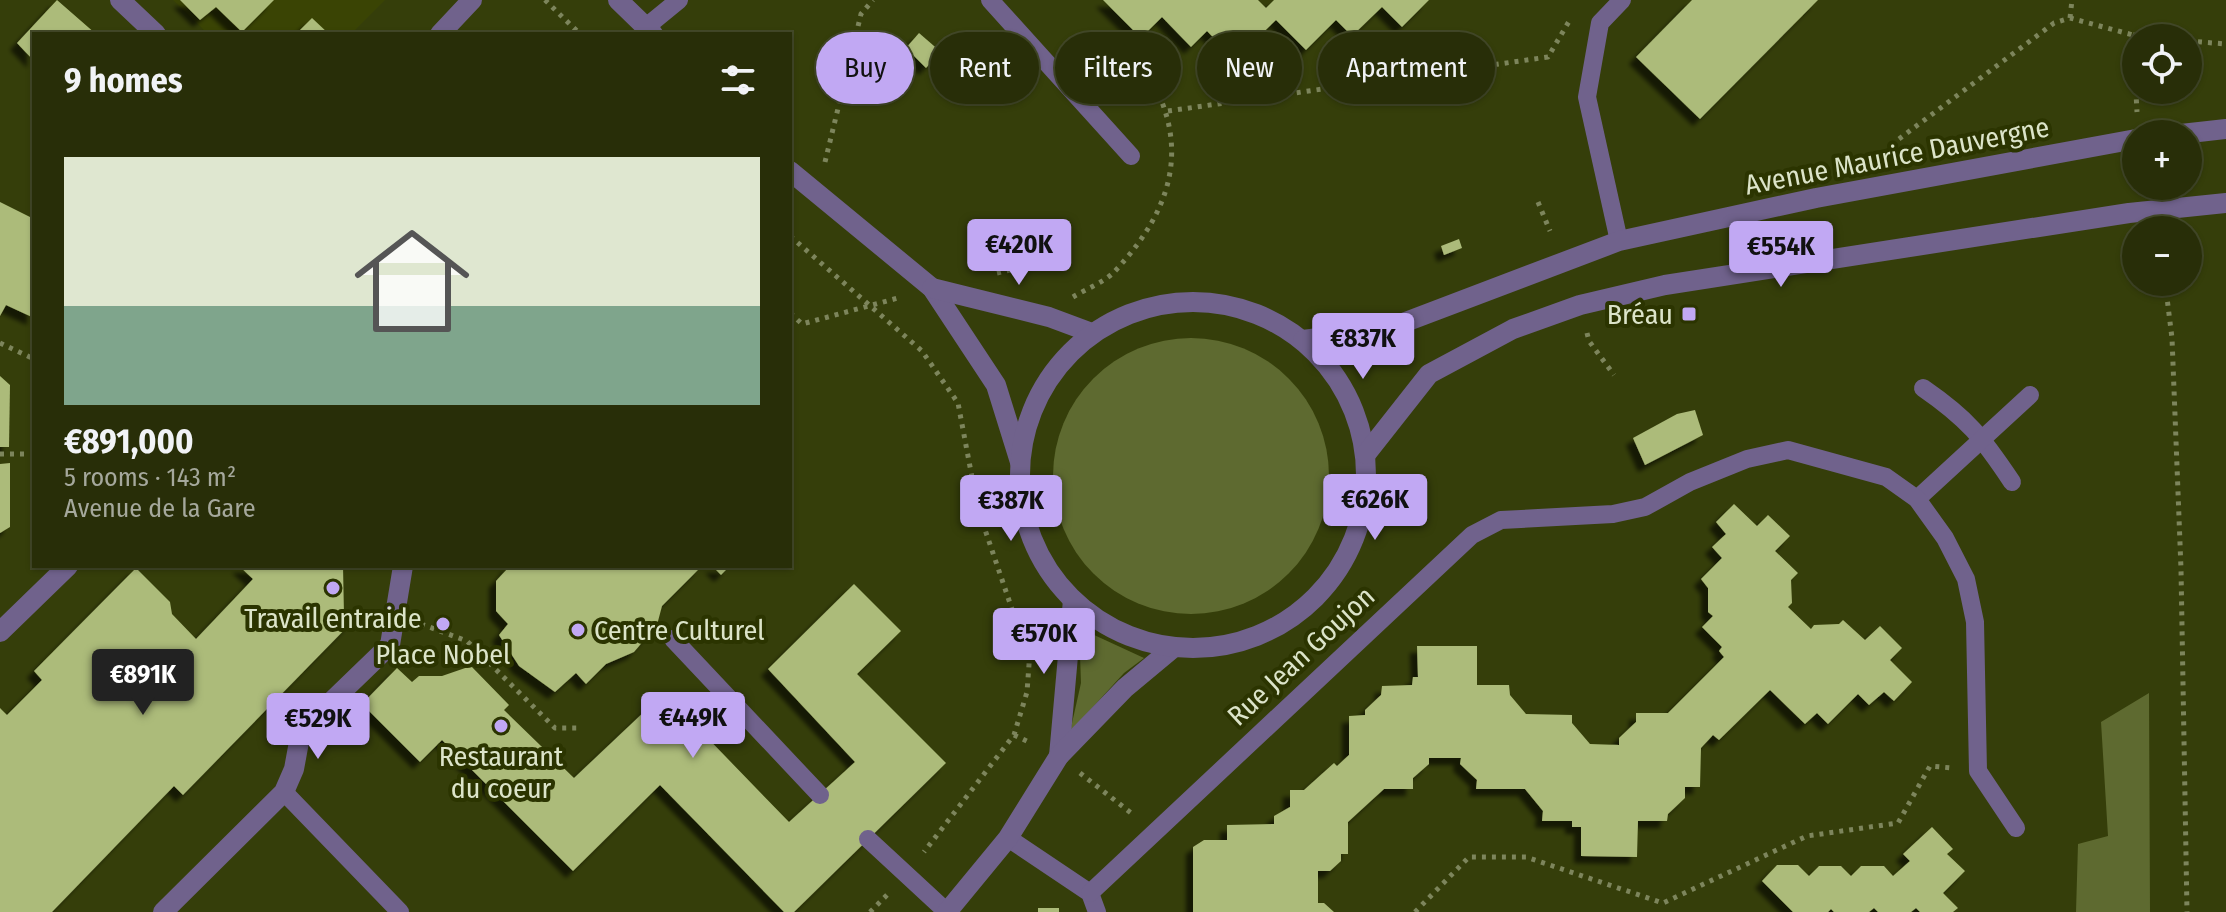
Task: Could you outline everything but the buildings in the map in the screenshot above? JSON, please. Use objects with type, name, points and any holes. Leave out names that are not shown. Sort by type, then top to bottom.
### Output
[{"type":"street","points":[[120,0],[154,32]]},
{"type":"street","points":[[442,32],[472,0]]},
{"type":"street","points":[[618,0],[649,31]]},
{"type":"street","points":[[2202,132],[2226,129]]},
{"type":"street","name":"Avenue Maurice Dauvergne","points":[[1303,340],[1387,329],[1619,241],[2122,135]]},
{"type":"street","points":[[792,173],[932,288],[996,385],[1020,462]]},
{"type":"street","points":[[1366,454],[1429,374],[1513,329],[1580,305],[1665,285],[2129,213],[2226,203]]},
{"type":"street","points":[[932,288],[1049,317],[1092,333]]},
{"type":"street","points":[[1199,301],[1254,312],[1303,340],[1333,372],[1355,411],[1366,454],[1364,509],[1350,547],[1345,560],[1311,603],[1265,633],[1212,647],[1173,648],[1112,628],[1073,600],[1042,560],[1017,496],[1020,462],[1031,413],[1056,368],[1092,333],[1143,309],[1199,301]]},
{"type":"street","points":[[0,632],[66,568]]},
{"type":"street","points":[[163,912],[284,792],[294,769],[301,731],[390,645],[401,568]]},
{"type":"street","points":[[1059,756],[1073,600]]},
{"type":"street","points":[[947,912],[1008,838],[1059,756],[1125,688],[1173,648]]},
{"type":"lane","points":[[649,31],[679,0]]},
{"type":"lane","points":[[990,0],[1131,156]]},
{"type":"lane","points":[[1619,241],[1587,97],[1600,23],[1622,0]]},
{"type":"lane","points":[[1923,388],[1964,417],[1982,436],[2012,482]]},
{"type":"lane","points":[[1917,499],[2030,395]]},
{"type":"lane","name":"Rue Jean Goujon","points":[[1090,893],[1472,535],[1501,520],[1613,514],[1645,507],[1690,482],[1747,459],[1788,450],[1886,477],[1917,499],[1945,538],[1966,579],[1975,622],[1978,771]]},
{"type":"lane","points":[[673,639],[820,795]]},
{"type":"lane","points":[[1978,771],[2016,828]]},
{"type":"lane","points":[[284,792],[391,909]]},
{"type":"lane","points":[[1008,838],[1090,893],[1097,912]]},
{"type":"lane","points":[[868,839],[947,912]]},
{"type":"path","points":[[545,0],[578,32]]},
{"type":"path","points":[[816,193],[831,144],[861,14],[873,0]]},
{"type":"path","points":[[2070,18],[2072,0]]},
{"type":"path","points":[[1168,111],[1548,57],[1581,8]]},
{"type":"path","points":[[1899,139],[2054,23],[2070,18],[2122,32]]},
{"type":"path","points":[[2202,42],[2226,44]]},
{"type":"path","points":[[1538,202],[1550,231]]},
{"type":"path","points":[[792,238],[922,351],[958,403],[978,509],[1015,618],[1030,651],[1027,692],[1014,735],[906,875],[870,912]]},
{"type":"path","points":[[1063,303],[1114,273],[1123,259]]},
{"type":"path","points":[[2167,296],[2172,338],[2181,569],[2187,912]]},
{"type":"path","points":[[792,315],[802,324],[870,306]]},
{"type":"path","points":[[1585,323],[1589,341],[1614,375]]},
{"type":"path","points":[[0,343],[32,358]]},
{"type":"path","points":[[0,454],[32,454]]},
{"type":"path","points":[[394,613],[467,641],[555,728],[579,728]]},
{"type":"path","points":[[1415,912],[1469,857],[1526,857],[1663,903],[1807,836],[1898,823],[1930,766],[1978,771]]},
{"type":"shaded area","points":[[173,0],[385,0],[353,32],[206,32]]},
{"type":"shaded area","points":[[1191,338],[1218,341],[1244,349],[1268,361],[1288,379],[1306,399],[1318,423],[1326,449],[1329,476],[1326,503],[1318,529],[1306,553],[1288,573],[1268,591],[1244,603],[1218,611],[1191,614],[1164,611],[1138,603],[1114,591],[1094,573],[1076,553],[1064,529],[1056,503],[1053,476],[1056,449],[1064,423],[1076,399],[1094,379],[1114,361],[1138,349],[1164,341]]},
{"type":"shaded area","points":[[1079,628],[1144,658],[1124,673],[1070,732],[1081,683]]},
{"type":"shaded area","points":[[2149,693],[2150,912],[2076,912],[2078,844],[2108,836],[2101,722]]},
{"type":"place","name":"Bréau","points":[[1689,314]]},
{"type":"place","name":"Travail entraide","points":[[333,588]]},
{"type":"place","name":"Place Nobel","points":[[443,624]]},
{"type":"place","name":"Centre Culturel","points":[[578,630]]},
{"type":"place","name":"Restaurant du coeur","points":[[501,726]]}]
